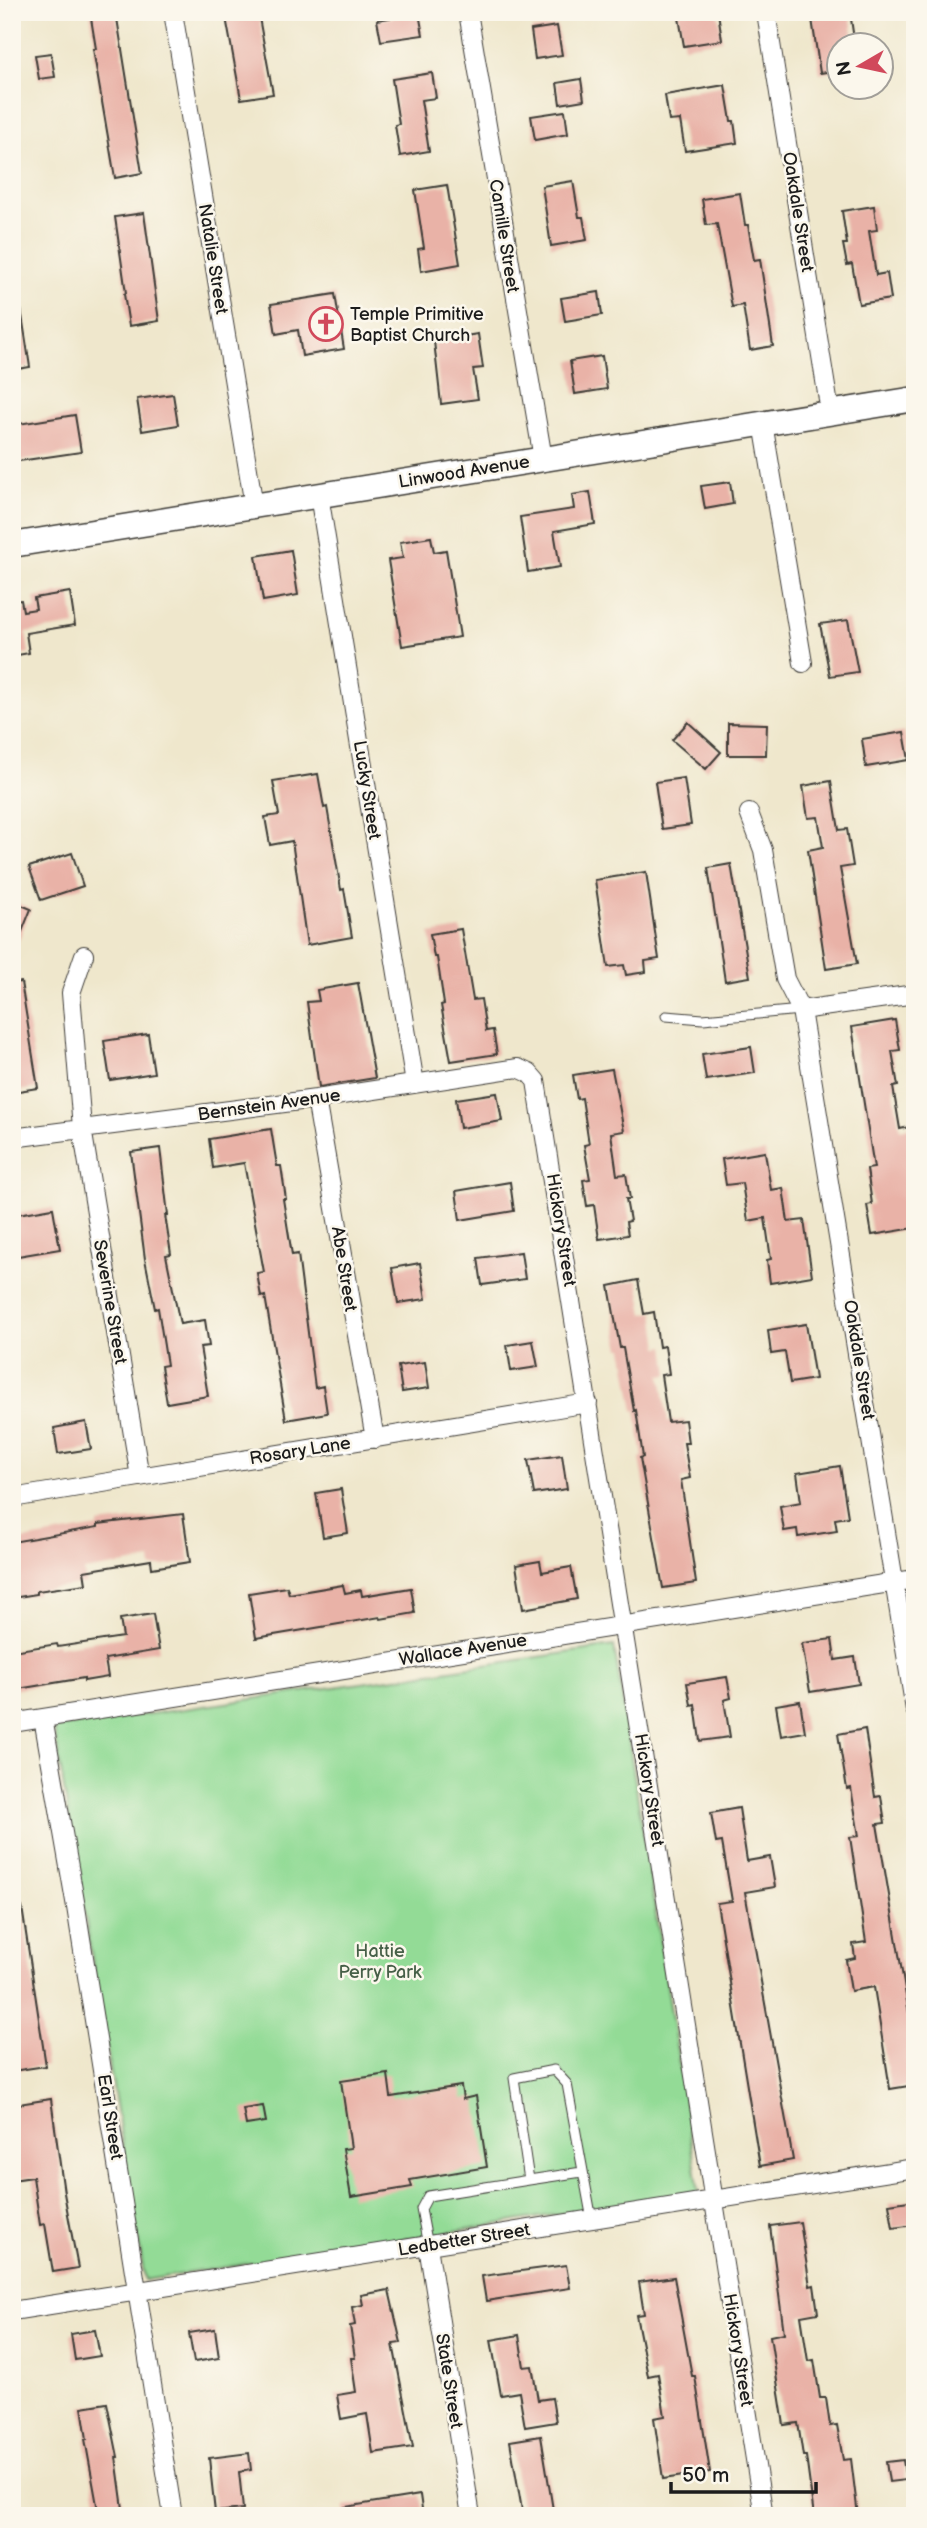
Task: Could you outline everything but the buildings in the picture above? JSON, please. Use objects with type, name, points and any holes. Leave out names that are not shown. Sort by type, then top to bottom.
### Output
[{"type":"main road","name":"Linwood Avenue","points":[[12,545],[915,399]]},
{"type":"street","name":"Natalie Street","points":[[173,12],[254,506]]},
{"type":"street","name":"Camille Street","points":[[468,12],[543,459]]},
{"type":"street","name":"Oakdale Street","points":[[766,12],[830,412]]},
{"type":"street","points":[[763,423],[803,663]]},
{"type":"street","name":"Lucky Street","points":[[319,495],[415,1084]]},
{"type":"street","name":"Oakdale Street","points":[[749,813],[763,850],[785,979],[801,1010],[915,1710]]},
{"type":"street","name":"Severine Street","points":[[84,955],[71,993],[82,1128],[140,1477]]},
{"type":"street","points":[[801,1010],[915,994]]},
{"type":"street","name":"Bernstein Avenue","points":[[12,1138],[316,1099],[518,1068],[524,1070]]},
{"type":"street","name":"Hickory Street","points":[[524,1070],[536,1081],[539,1092],[764,2516]]},
{"type":"street","name":"Abe Street","points":[[316,1099],[375,1439]]},
{"type":"street","name":"Rosary Lane","points":[[12,1498],[588,1403]]},
{"type":"street","name":"Wallace Avenue","points":[[12,1723],[915,1579]]},
{"type":"street","name":"Earl Street","points":[[43,1718],[76,1907],[173,2516]]},
{"type":"street","name":"Ledbetter Street","points":[[12,2311],[915,2168]]},
{"type":"street","name":"State Street","points":[[428,2246],[471,2516]]},
{"type":"lane","points":[[666,1016],[703,1019],[801,1010]]},
{"type":"lane","points":[[529,2180],[514,2078],[554,2070],[567,2084],[592,2220]]},
{"type":"lane","points":[[428,2246],[421,2209],[428,2196],[582,2172]]},
{"type":"green space","name":"Hattie Perry Park","points":[[614,1646],[699,2192],[145,2280],[54,1728]]},
{"type":"place","name":"Temple Primitive Baptist Church","points":[[326,324]]}]
